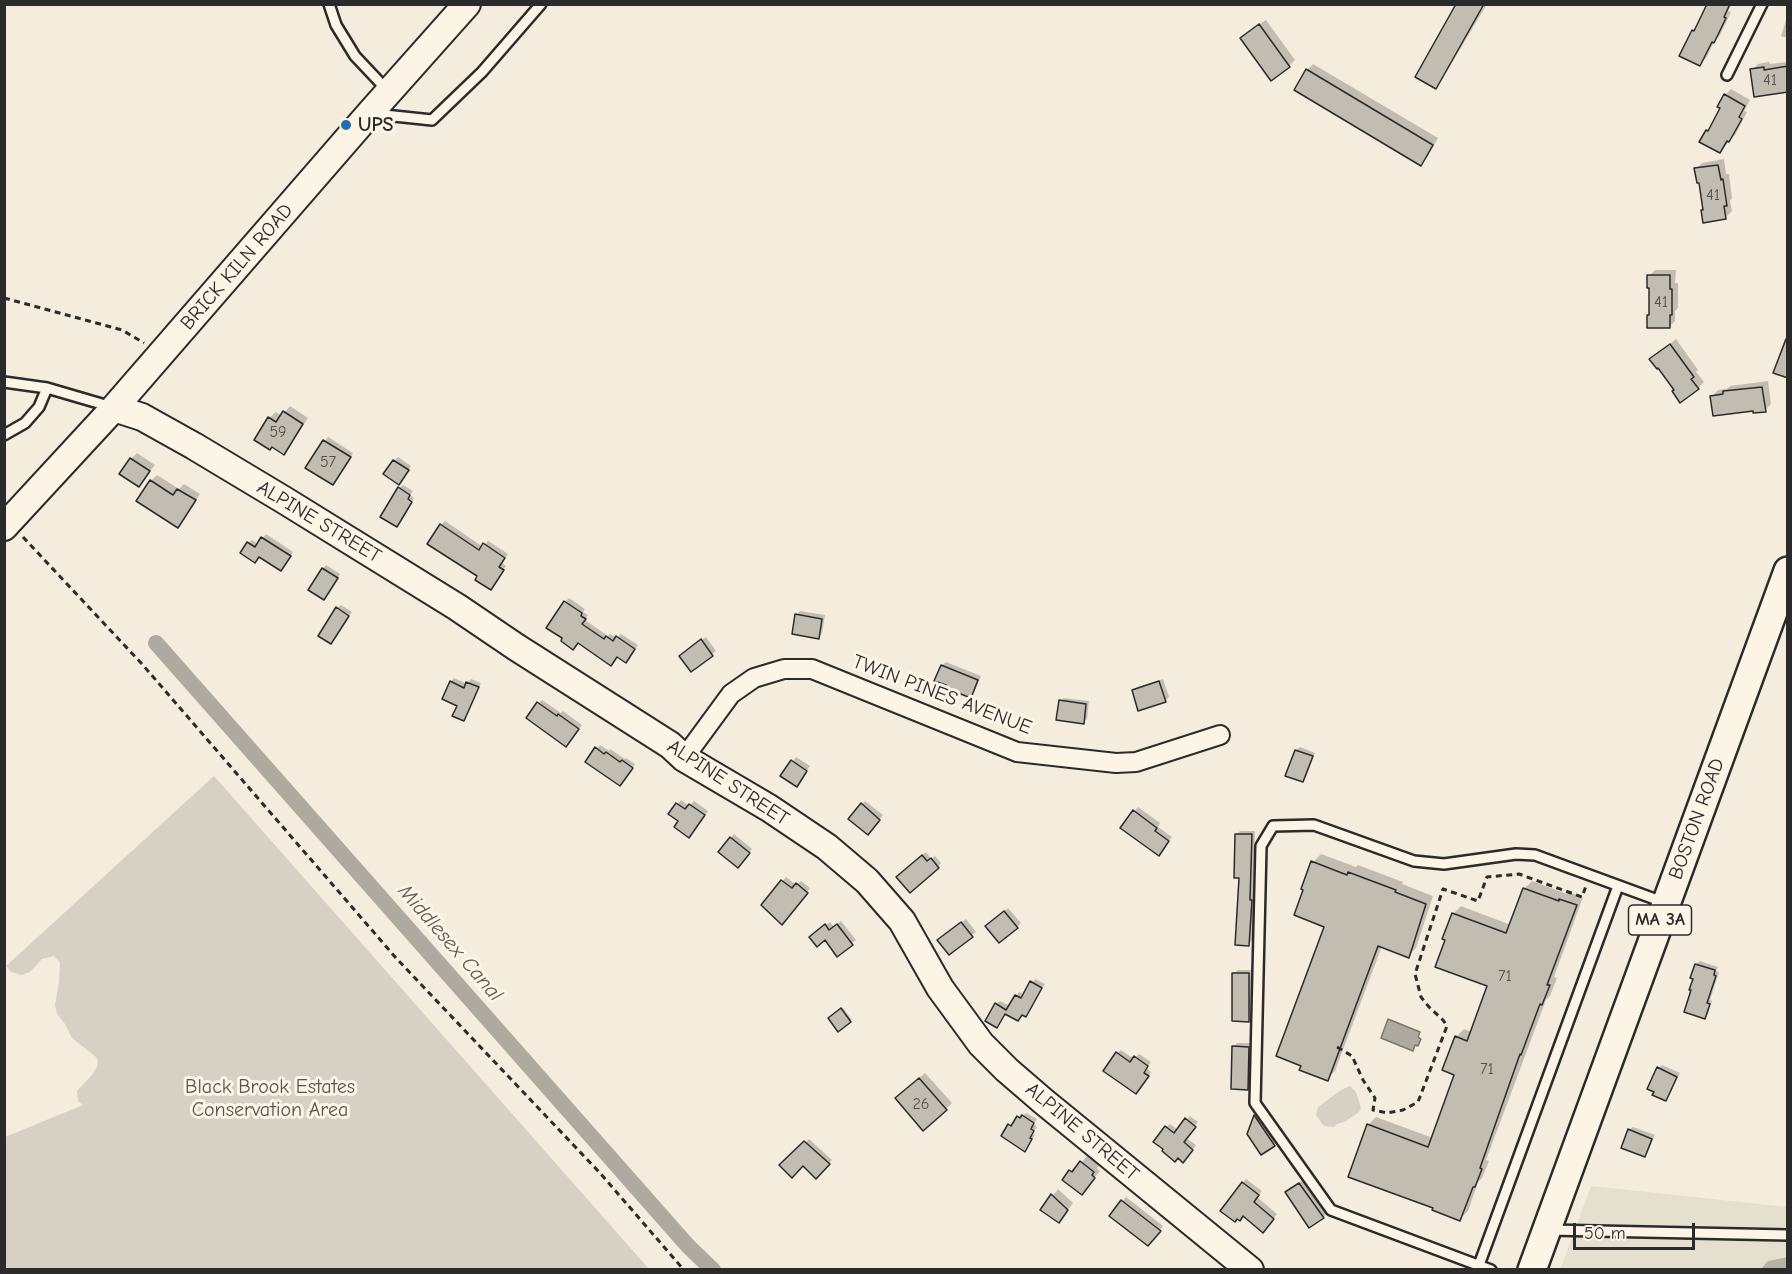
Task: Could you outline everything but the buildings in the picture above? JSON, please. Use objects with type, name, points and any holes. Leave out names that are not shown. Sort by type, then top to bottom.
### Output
[{"type":"main road","name":"BOSTON ROAD","points":[[1532,1269],[1788,571]]},
{"type":"street","name":"BRICK KILN ROAD","points":[[7,524],[114,408],[467,4]]},
{"type":"street","name":"ALPINE STREET","points":[[114,408],[142,417],[284,500],[457,607],[670,745],[684,758],[769,808],[827,847],[867,882],[902,921],[940,987],[981,1044],[1007,1070],[1250,1269]]},
{"type":"street","name":"TWIN PINES AVENUE","points":[[684,758],[731,694],[754,678],[784,669],[812,669],[1017,752],[1116,763],[1136,762],[1220,735]]},
{"type":"lane","points":[[329,4],[336,25],[355,56],[388,92]]},
{"type":"lane","points":[[370,113],[432,120],[482,72],[542,4]]},
{"type":"lane","points":[[1726,75],[1762,4]]},
{"type":"lane","points":[[4,382],[47,388],[114,408]]},
{"type":"lane","points":[[4,435],[25,423],[39,406],[47,388]]},
{"type":"lane","points":[[1491,1269],[1331,1210],[1255,1103],[1261,846],[1273,826],[1314,825],[1414,861],[1444,864],[1516,854],[1535,855],[1666,903]]},
{"type":"lane","points":[[1479,1265],[1618,886]]},
{"type":"lane","points":[[1547,1230],[1788,1235]]},
{"type":"path","points":[[4,298],[122,330],[161,353]]},
{"type":"path","points":[[7,524],[142,664],[396,958],[600,1173],[684,1269]]},
{"type":"path","points":[[1337,1047],[1352,1056],[1375,1098],[1373,1110],[1387,1113],[1403,1110],[1418,1101],[1446,1026],[1421,997],[1419,984],[1414,974],[1443,889],[1478,902],[1487,877],[1519,874],[1582,897],[1591,876]]},
{"type":"shaded area","points":[[1388,1019],[1420,1032],[1418,1037],[1421,1039],[1413,1051],[1381,1038]]},
{"type":"shaded area","points":[[1591,1186],[1787,1207],[1787,1269],[1560,1270]]},
{"type":"green space","name":"Black Brook Estates Conservation Area","points":[[214,776],[649,1269],[5,1269],[5,1137],[83,1105],[78,1101],[77,1091],[92,1075],[98,1061],[72,1038],[57,1014],[55,1005],[60,963],[54,956],[42,959],[30,972],[21,975],[11,972],[6,966]]},
{"type":"green space","points":[[1350,1086],[1356,1092],[1361,1108],[1359,1112],[1334,1127],[1324,1126],[1316,1115],[1318,1107]]},
{"type":"waterway","name":"Middlesex Canal","points":[[156,643],[688,1246],[713,1270]]},
{"type":"place","name":"UPS","points":[[346,125]]}]
